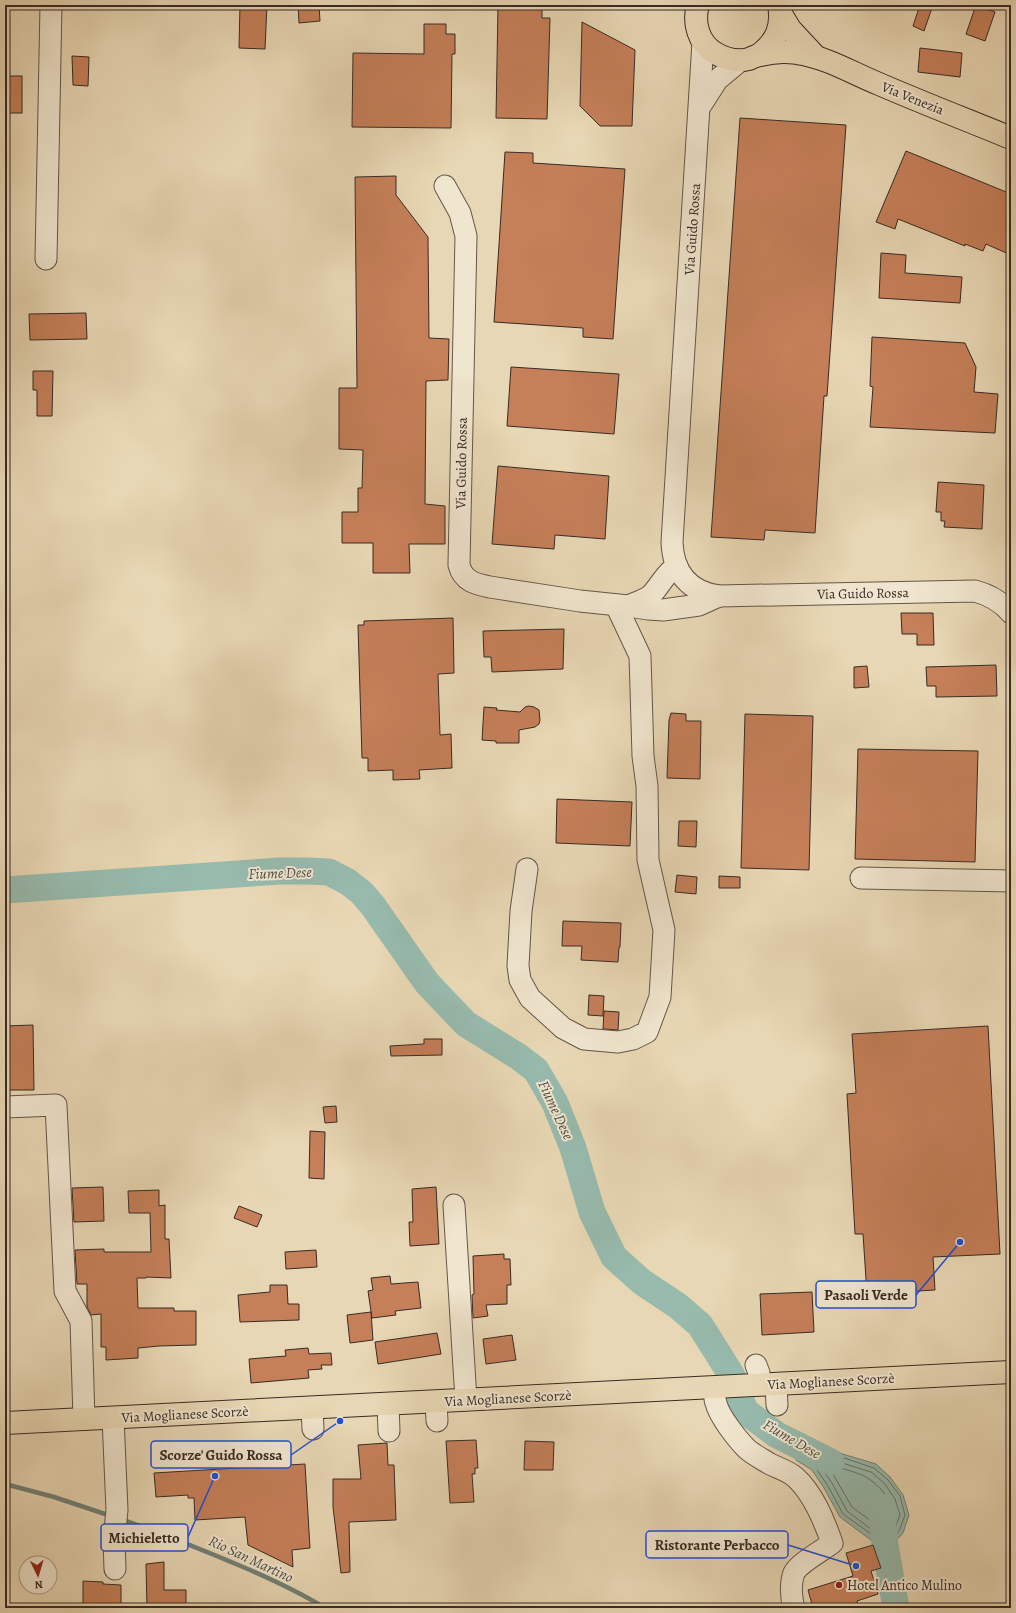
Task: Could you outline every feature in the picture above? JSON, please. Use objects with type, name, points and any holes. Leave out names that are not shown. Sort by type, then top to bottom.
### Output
[{"type":"main road","name":"Via Venezia","points":[[683,5],[699,23],[713,52],[726,58],[750,58],[779,52],[796,53],[816,57],[1011,138]]},
{"type":"main road","name":"Via Venezia","points":[[750,58],[769,47],[776,38],[780,26],[780,9]]},
{"type":"main road","name":"Via Venezia","points":[[780,9],[790,29],[816,57]]},
{"type":"main road","name":"Via Moglianese Scorzè","points":[[5,1423],[388,1404],[437,1411],[466,1400],[1011,1372]]},
{"type":"street","points":[[46,259],[51,5]]},
{"type":"street","name":"Via Guido Rossa","points":[[699,23],[700,107],[672,542],[673,558],[680,572],[693,586],[701,591],[719,596],[964,591],[985,594],[1008,603]]},
{"type":"street","name":"Via Guido Rossa","points":[[700,107],[717,80],[750,58]]},
{"type":"street","name":"Via Guido Rossa","points":[[445,186],[460,213],[466,236],[459,565],[464,576],[475,584],[573,600],[648,609],[663,610],[699,605],[719,596]]},
{"type":"street","points":[[528,869],[520,911],[518,966],[520,980],[530,998],[563,1028],[584,1039],[618,1042],[633,1039],[647,1032],[660,998],[664,930],[648,860],[647,786],[643,756],[640,656],[622,605],[650,596],[661,584],[669,571],[680,572],[660,601],[648,609]]},
{"type":"street","points":[[861,878],[1011,881]]},
{"type":"street","points":[[5,1107],[56,1105],[65,1291],[81,1321],[84,1419]]},
{"type":"street","points":[[454,1205],[466,1400]]},
{"type":"street","points":[[720,1387],[716,1404],[724,1420],[736,1436],[747,1448],[779,1469],[793,1475],[801,1483],[808,1492],[827,1528],[832,1543],[800,1566],[794,1573],[792,1586],[792,1602],[794,1608]]},
{"type":"street","points":[[388,1404],[390,1431]]},
{"type":"street","points":[[312,1408],[313,1429]]},
{"type":"street","points":[[113,1418],[115,1569]]},
{"type":"water","points":[[801,1439],[836,1452],[876,1464],[890,1477],[903,1495],[909,1515],[903,1533],[894,1543],[875,1547],[871,1540],[840,1517],[812,1470],[796,1460]]},
{"type":"building","points":[[240,5],[267,5],[265,49],[239,48]]},
{"type":"building","points":[[298,5],[319,5],[320,21],[299,23]]},
{"type":"building","points":[[498,5],[542,5],[542,18],[550,18],[547,119],[496,118]]},
{"type":"building","points":[[920,5],[933,5],[924,31],[913,26]]},
{"type":"building","points":[[976,5],[995,12],[985,41],[966,34]]},
{"type":"building","points":[[582,22],[635,50],[632,126],[600,126],[580,106]]},
{"type":"building","points":[[424,24],[446,24],[446,34],[455,34],[455,54],[452,54],[451,128],[352,127],[353,53],[424,54]]},
{"type":"building","points":[[920,48],[962,53],[960,77],[918,72]]},
{"type":"building","points":[[72,56],[89,57],[88,86],[73,85]]},
{"type":"building","points":[[5,76],[22,76],[22,113],[5,113]]},
{"type":"building","points":[[740,118],[846,125],[827,396],[824,396],[815,533],[765,530],[764,540],[711,537]]},
{"type":"building","points":[[906,151],[1011,194],[1011,255],[986,244],[983,251],[965,244],[965,246],[898,219],[895,229],[876,222]]},
{"type":"building","points":[[505,152],[533,153],[533,163],[625,169],[613,339],[583,337],[583,328],[494,322]]},
{"type":"building","points":[[396,176],[396,195],[428,237],[429,338],[449,339],[448,380],[426,381],[425,504],[445,506],[445,544],[409,544],[410,573],[373,573],[373,543],[342,543],[342,512],[358,512],[358,488],[362,488],[363,450],[339,449],[339,388],[357,388],[355,177]]},
{"type":"building","points":[[881,253],[906,255],[905,273],[962,277],[960,303],[879,298]]},
{"type":"building","points":[[86,313],[87,339],[30,340],[29,314]]},
{"type":"building","points":[[872,337],[965,343],[976,367],[974,392],[998,394],[995,433],[870,427],[873,387],[870,386]]},
{"type":"building","points":[[511,367],[619,374],[614,434],[507,426]]},
{"type":"building","points":[[33,371],[53,371],[52,416],[37,416],[37,390],[33,390]]},
{"type":"building","points":[[498,466],[609,476],[605,539],[555,535],[554,549],[492,544]]},
{"type":"building","points":[[938,482],[984,485],[982,529],[944,527],[945,521],[941,521],[941,512],[936,512]]},
{"type":"building","points":[[901,613],[933,613],[934,645],[917,645],[917,634],[902,634]]},
{"type":"building","points":[[453,618],[454,673],[438,674],[440,735],[451,734],[452,768],[419,770],[420,779],[393,780],[393,770],[368,771],[368,758],[362,758],[358,625],[364,625],[364,621]]},
{"type":"building","points":[[564,629],[563,669],[492,672],[491,657],[484,657],[483,631]]},
{"type":"building","points":[[996,665],[997,696],[936,697],[936,686],[927,686],[926,667]]},
{"type":"building","points":[[867,666],[869,687],[854,688],[854,667]]},
{"type":"building","points":[[529,706],[539,710],[539,724],[535,727],[519,730],[519,743],[496,743],[496,741],[482,740],[484,707],[497,708],[496,710],[520,712],[525,707]]},
{"type":"building","points":[[671,713],[686,714],[686,721],[701,721],[700,779],[667,778],[669,720]]},
{"type":"building","points":[[745,714],[813,716],[809,870],[741,868]]},
{"type":"building","points":[[858,749],[978,751],[975,862],[855,859]]},
{"type":"building","points":[[557,799],[632,802],[630,846],[556,843]]},
{"type":"building","points":[[679,821],[697,821],[696,847],[678,846]]},
{"type":"building","points":[[677,875],[697,877],[696,894],[675,892]]},
{"type":"building","points":[[719,876],[740,877],[740,888],[719,888]]},
{"type":"building","points":[[563,921],[621,923],[618,962],[581,960],[582,946],[562,946]]},
{"type":"building","points":[[589,995],[604,996],[603,1016],[588,1015]]},
{"type":"building","points":[[604,1011],[619,1012],[618,1030],[603,1029]]},
{"type":"building","points":[[33,1025],[34,1090],[5,1090],[5,1026]]},
{"type":"building","points":[[988,1026],[1000,1254],[933,1257],[935,1290],[867,1294],[863,1234],[855,1234],[847,1094],[856,1093],[852,1034]]},
{"type":"building","points":[[424,1039],[442,1039],[442,1055],[391,1056],[390,1046],[424,1044]]},
{"type":"building","points":[[336,1106],[337,1122],[325,1123],[323,1107]]},
{"type":"building","points":[[310,1131],[325,1132],[324,1179],[309,1178]]},
{"type":"building","points":[[103,1187],[104,1221],[74,1222],[72,1188]]},
{"type":"building","points":[[436,1187],[439,1244],[410,1246],[409,1222],[413,1222],[412,1189]]},
{"type":"building","points":[[159,1190],[159,1206],[165,1205],[165,1239],[169,1239],[171,1278],[137,1278],[138,1308],[174,1308],[174,1311],[196,1311],[196,1345],[138,1348],[138,1358],[106,1360],[106,1347],[101,1347],[101,1314],[91,1315],[87,1307],[87,1284],[77,1284],[75,1250],[104,1249],[104,1252],[151,1252],[150,1213],[129,1213],[128,1191]]},
{"type":"building","points":[[239,1206],[262,1215],[257,1227],[234,1218]]},
{"type":"building","points":[[316,1250],[317,1267],[286,1269],[285,1252]]},
{"type":"building","points":[[504,1254],[504,1259],[510,1259],[511,1285],[507,1285],[507,1304],[486,1305],[488,1316],[473,1318],[473,1256]]},
{"type":"building","points":[[390,1276],[391,1284],[418,1282],[421,1308],[395,1311],[396,1315],[372,1318],[368,1291],[373,1290],[371,1278]]},
{"type":"building","points":[[270,1285],[287,1285],[288,1304],[299,1304],[299,1320],[240,1322],[238,1295],[270,1292]]},
{"type":"building","points":[[812,1292],[814,1332],[762,1335],[760,1294]]},
{"type":"building","points":[[371,1312],[373,1340],[350,1343],[347,1315]]},
{"type":"building","points":[[437,1333],[441,1354],[378,1364],[375,1342]]},
{"type":"building","points":[[512,1335],[516,1360],[486,1364],[483,1339]]},
{"type":"building","points":[[308,1348],[309,1354],[331,1353],[332,1365],[321,1365],[322,1369],[308,1370],[309,1378],[251,1383],[249,1359],[286,1356],[285,1350]]},
{"type":"building","points":[[476,1440],[478,1468],[475,1468],[475,1474],[472,1474],[474,1502],[450,1503],[446,1441]]},
{"type":"building","points":[[525,1441],[554,1442],[553,1470],[524,1470]]},
{"type":"building","points":[[387,1443],[388,1465],[394,1465],[396,1520],[349,1522],[350,1572],[341,1573],[333,1507],[333,1479],[361,1479],[358,1445]]},
{"type":"building","points":[[305,1464],[310,1548],[292,1550],[293,1567],[248,1545],[245,1517],[195,1520],[194,1498],[188,1498],[188,1495],[156,1497],[154,1473]]},
{"type":"building","points":[[873,1545],[881,1568],[871,1571],[878,1594],[857,1601],[859,1608],[813,1608],[808,1590],[853,1576],[846,1553]]},
{"type":"building","points":[[164,1562],[164,1590],[186,1590],[186,1608],[147,1608],[146,1564]]},
{"type":"building","points":[[83,1581],[121,1585],[121,1608],[101,1608],[101,1605],[83,1605]]},
{"type":"waterway","name":"Fiume Dese","points":[[5,890],[280,871],[329,872],[348,882],[362,893],[373,906],[427,983],[466,1024],[519,1057],[536,1070],[555,1103],[573,1148],[592,1212],[614,1257],[642,1282],[678,1306],[700,1325],[732,1376],[745,1411],[777,1435],[831,1462]]},
{"type":"waterway","name":"Rio San Martino","points":[[5,1484],[54,1497],[111,1516]]},
{"type":"waterway","name":"Fiume Dese","points":[[881,1507],[885,1545],[896,1608]]},
{"type":"waterway","name":"Rio San Martino","points":[[121,1519],[213,1554],[295,1591],[325,1608]]},
{"type":"place","name":"Pasaoli Verde","points":[[960,1242]]},
{"type":"place","name":"Scorze' Guido Rossa","points":[[340,1421]]},
{"type":"place","name":"Michieletto","points":[[215,1476]]},
{"type":"place","name":"Ristorante Perbacco","points":[[856,1566]]},
{"type":"place","name":"Hotel Antico Mulino","points":[[839,1585]]}]
